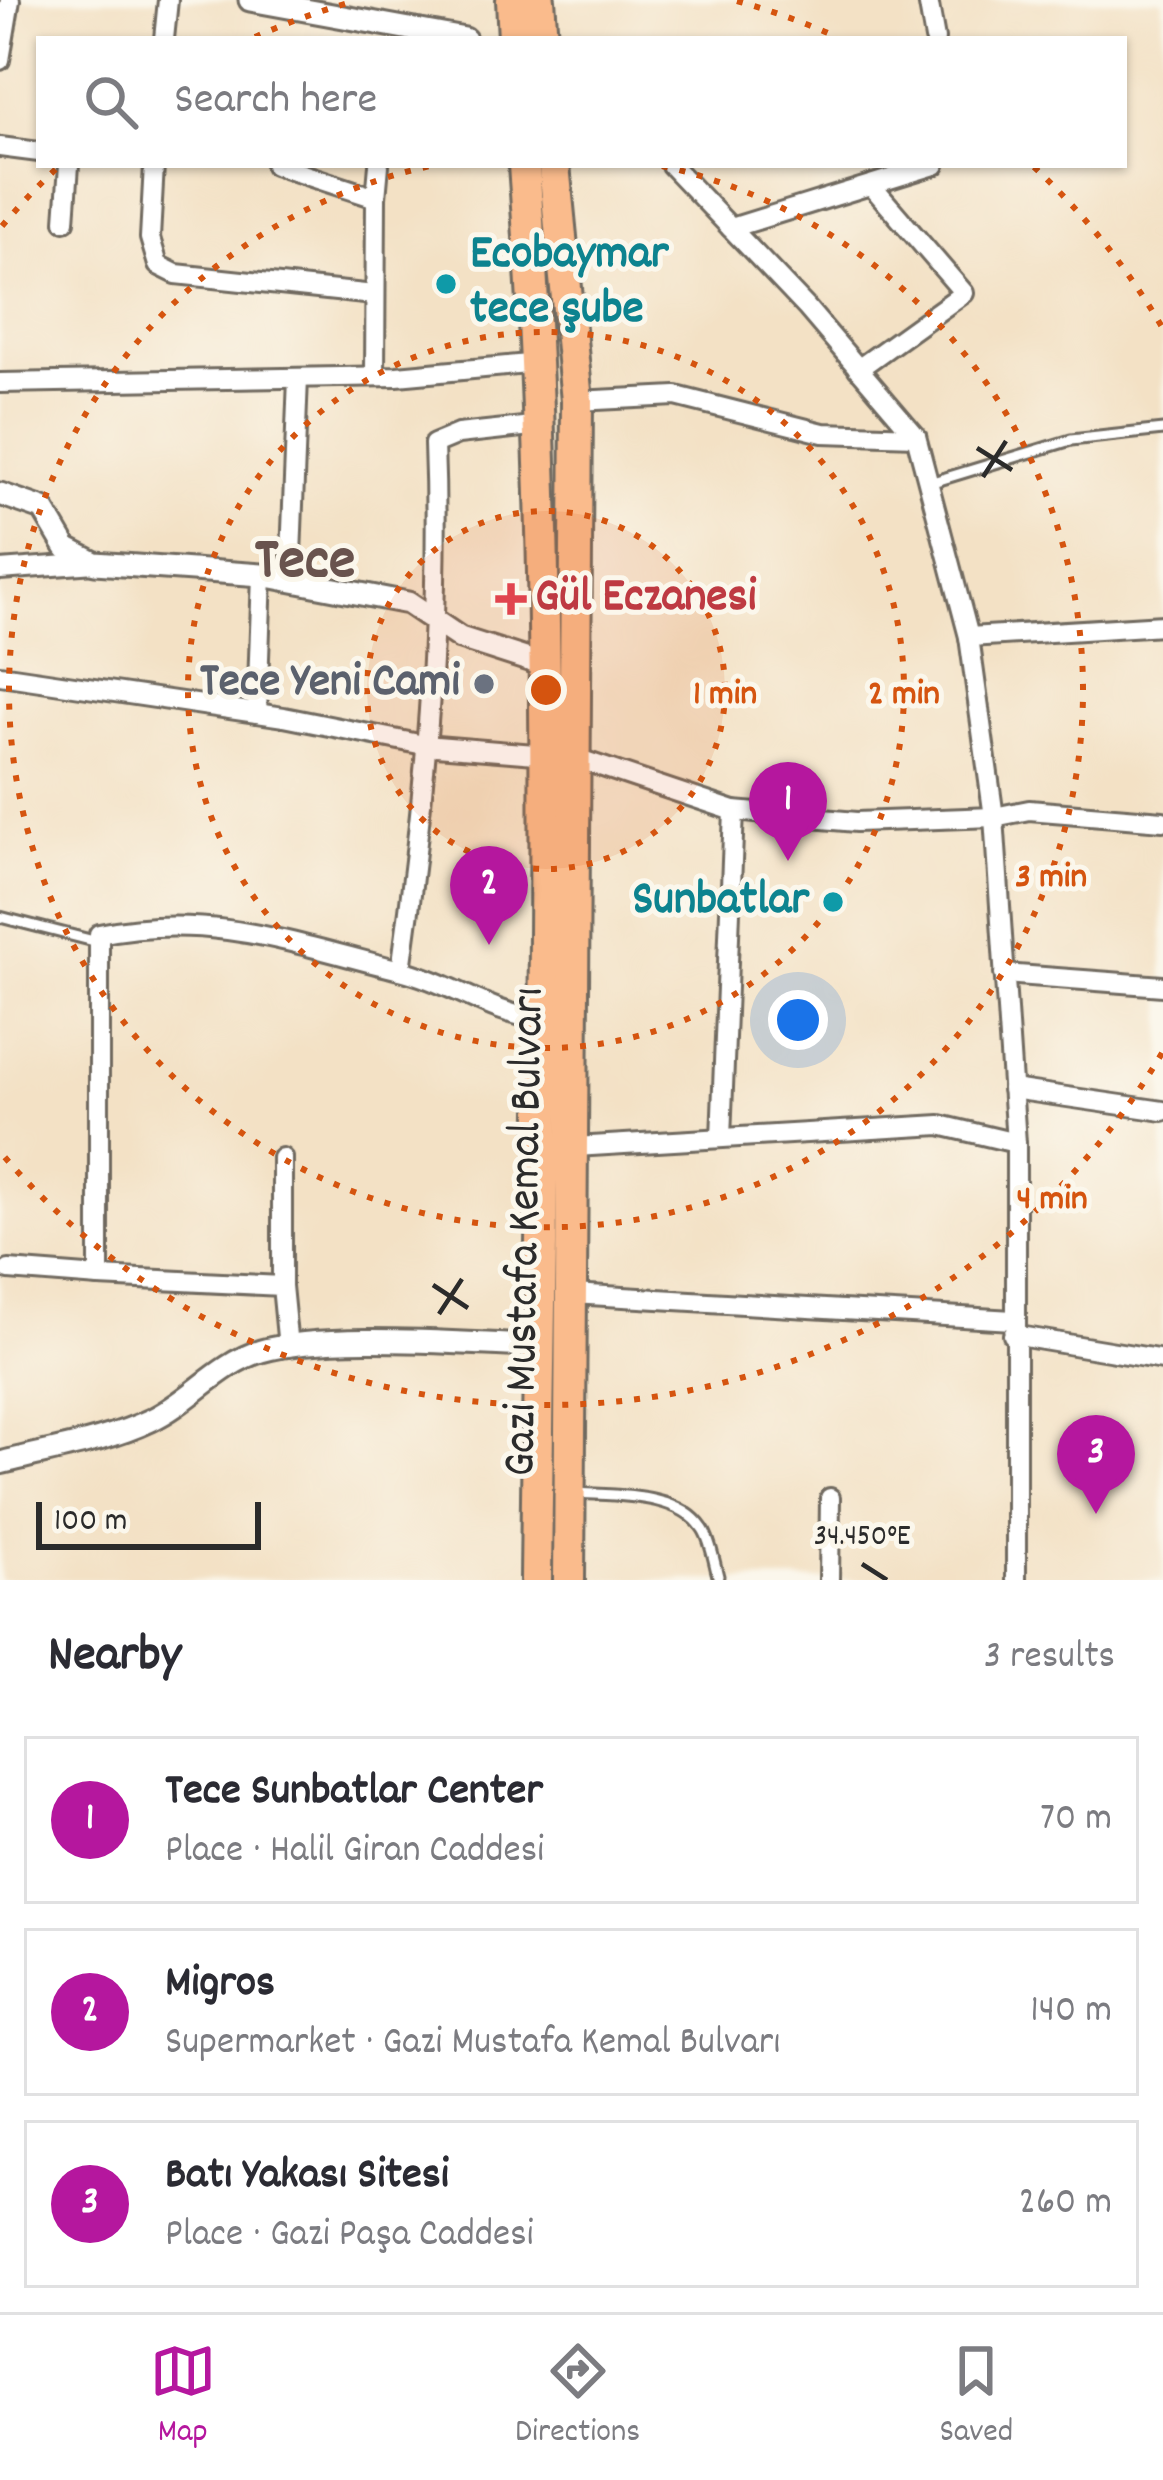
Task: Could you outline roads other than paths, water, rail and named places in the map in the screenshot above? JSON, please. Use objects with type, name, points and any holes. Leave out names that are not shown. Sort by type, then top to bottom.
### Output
[{"type":"highway","points":[[512,0],[514,36]]},
{"type":"highway","points":[[539,0],[542,36]]},
{"type":"highway","name":"Gazi Mustafa Kemal Bulvarı","points":[[524,168],[539,363],[547,666],[559,758],[574,1147],[569,1580]]},
{"type":"highway","name":"Gazi Mustafa Kemal Bulvarı","points":[[536,1580],[542,1020],[577,401],[554,168]]},
{"type":"street","points":[[0,60],[10,0]]},
{"type":"street","points":[[164,36],[168,0]]},
{"type":"street","points":[[250,0],[386,33],[426,36]]},
{"type":"street","points":[[928,0],[934,36]]},
{"type":"street","points":[[0,148],[36,152]]},
{"type":"street","points":[[65,220],[69,168]]},
{"type":"street","points":[[154,168],[150,238],[158,265],[176,274],[374,295]]},
{"type":"street","points":[[283,168],[376,198]]},
{"type":"street","points":[[375,376],[379,168]]},
{"type":"street","points":[[674,168],[916,436],[969,638],[994,817],[1016,1143],[1016,1580]]},
{"type":"street","points":[[730,228],[925,168]]},
{"type":"street","points":[[859,369],[964,293],[871,185]]},
{"type":"street","points":[[0,383],[375,376],[539,363]]},
{"type":"street","points":[[290,580],[298,378]]},
{"type":"street","points":[[577,401],[676,396],[823,433],[916,436]]},
{"type":"street","points":[[401,970],[433,620],[434,444],[458,434],[541,424]]},
{"type":"street","points":[[0,494],[43,509],[66,548],[95,563]]},
{"type":"street","points":[[0,570],[95,563],[262,575],[408,603],[460,638],[547,666]]},
{"type":"street","points":[[256,712],[262,575]]},
{"type":"street","points":[[969,638],[1163,625]]},
{"type":"street","points":[[0,675],[256,712],[424,745],[559,758],[734,811],[856,822],[994,817],[1029,809],[1163,821]]},
{"type":"street","points":[[721,1138],[734,811]]},
{"type":"street","points":[[99,1277],[99,934],[154,922],[241,930],[401,970],[480,1006],[542,1020]]},
{"type":"street","points":[[1004,974],[1163,986]]},
{"type":"street","points":[[1012,1089],[1163,1112]]},
{"type":"street","points":[[574,1147],[940,1124],[1016,1143]]},
{"type":"street","points":[[282,1158],[282,1286],[288,1347]]},
{"type":"street","points":[[9,1270],[282,1286]]},
{"type":"street","points":[[572,1294],[1013,1328],[1163,1360]]},
{"type":"street","points":[[0,1463],[148,1421],[241,1359],[288,1347],[538,1346]]},
{"type":"street","points":[[829,1580],[830,1498]]},
{"type":"lane","points":[[926,484],[1071,440],[1163,430]]},
{"type":"lane","points":[[0,917],[98,942]]},
{"type":"lane","points":[[570,1492],[646,1498],[680,1510],[703,1528],[718,1576]]},
{"type":"place","name":"Ecobaymar tece şube","points":[[446,284]]},
{"type":"place","name":"Gül Eczanesi","points":[[511,599]]},
{"type":"place","name":"Tece Yeni Cami","points":[[484,684]]},
{"type":"place","name":"Tece Sunbatlar Center","points":[[788,861]]},
{"type":"place","name":"Sunbatlar","points":[[833,902]]},
{"type":"place","name":"Migros","points":[[489,945]]},
{"type":"place","name":"Batı Yakası Sitesi","points":[[1096,1514]]},
{"type":"district","name":"Tece","points":[[305,564]]}]
